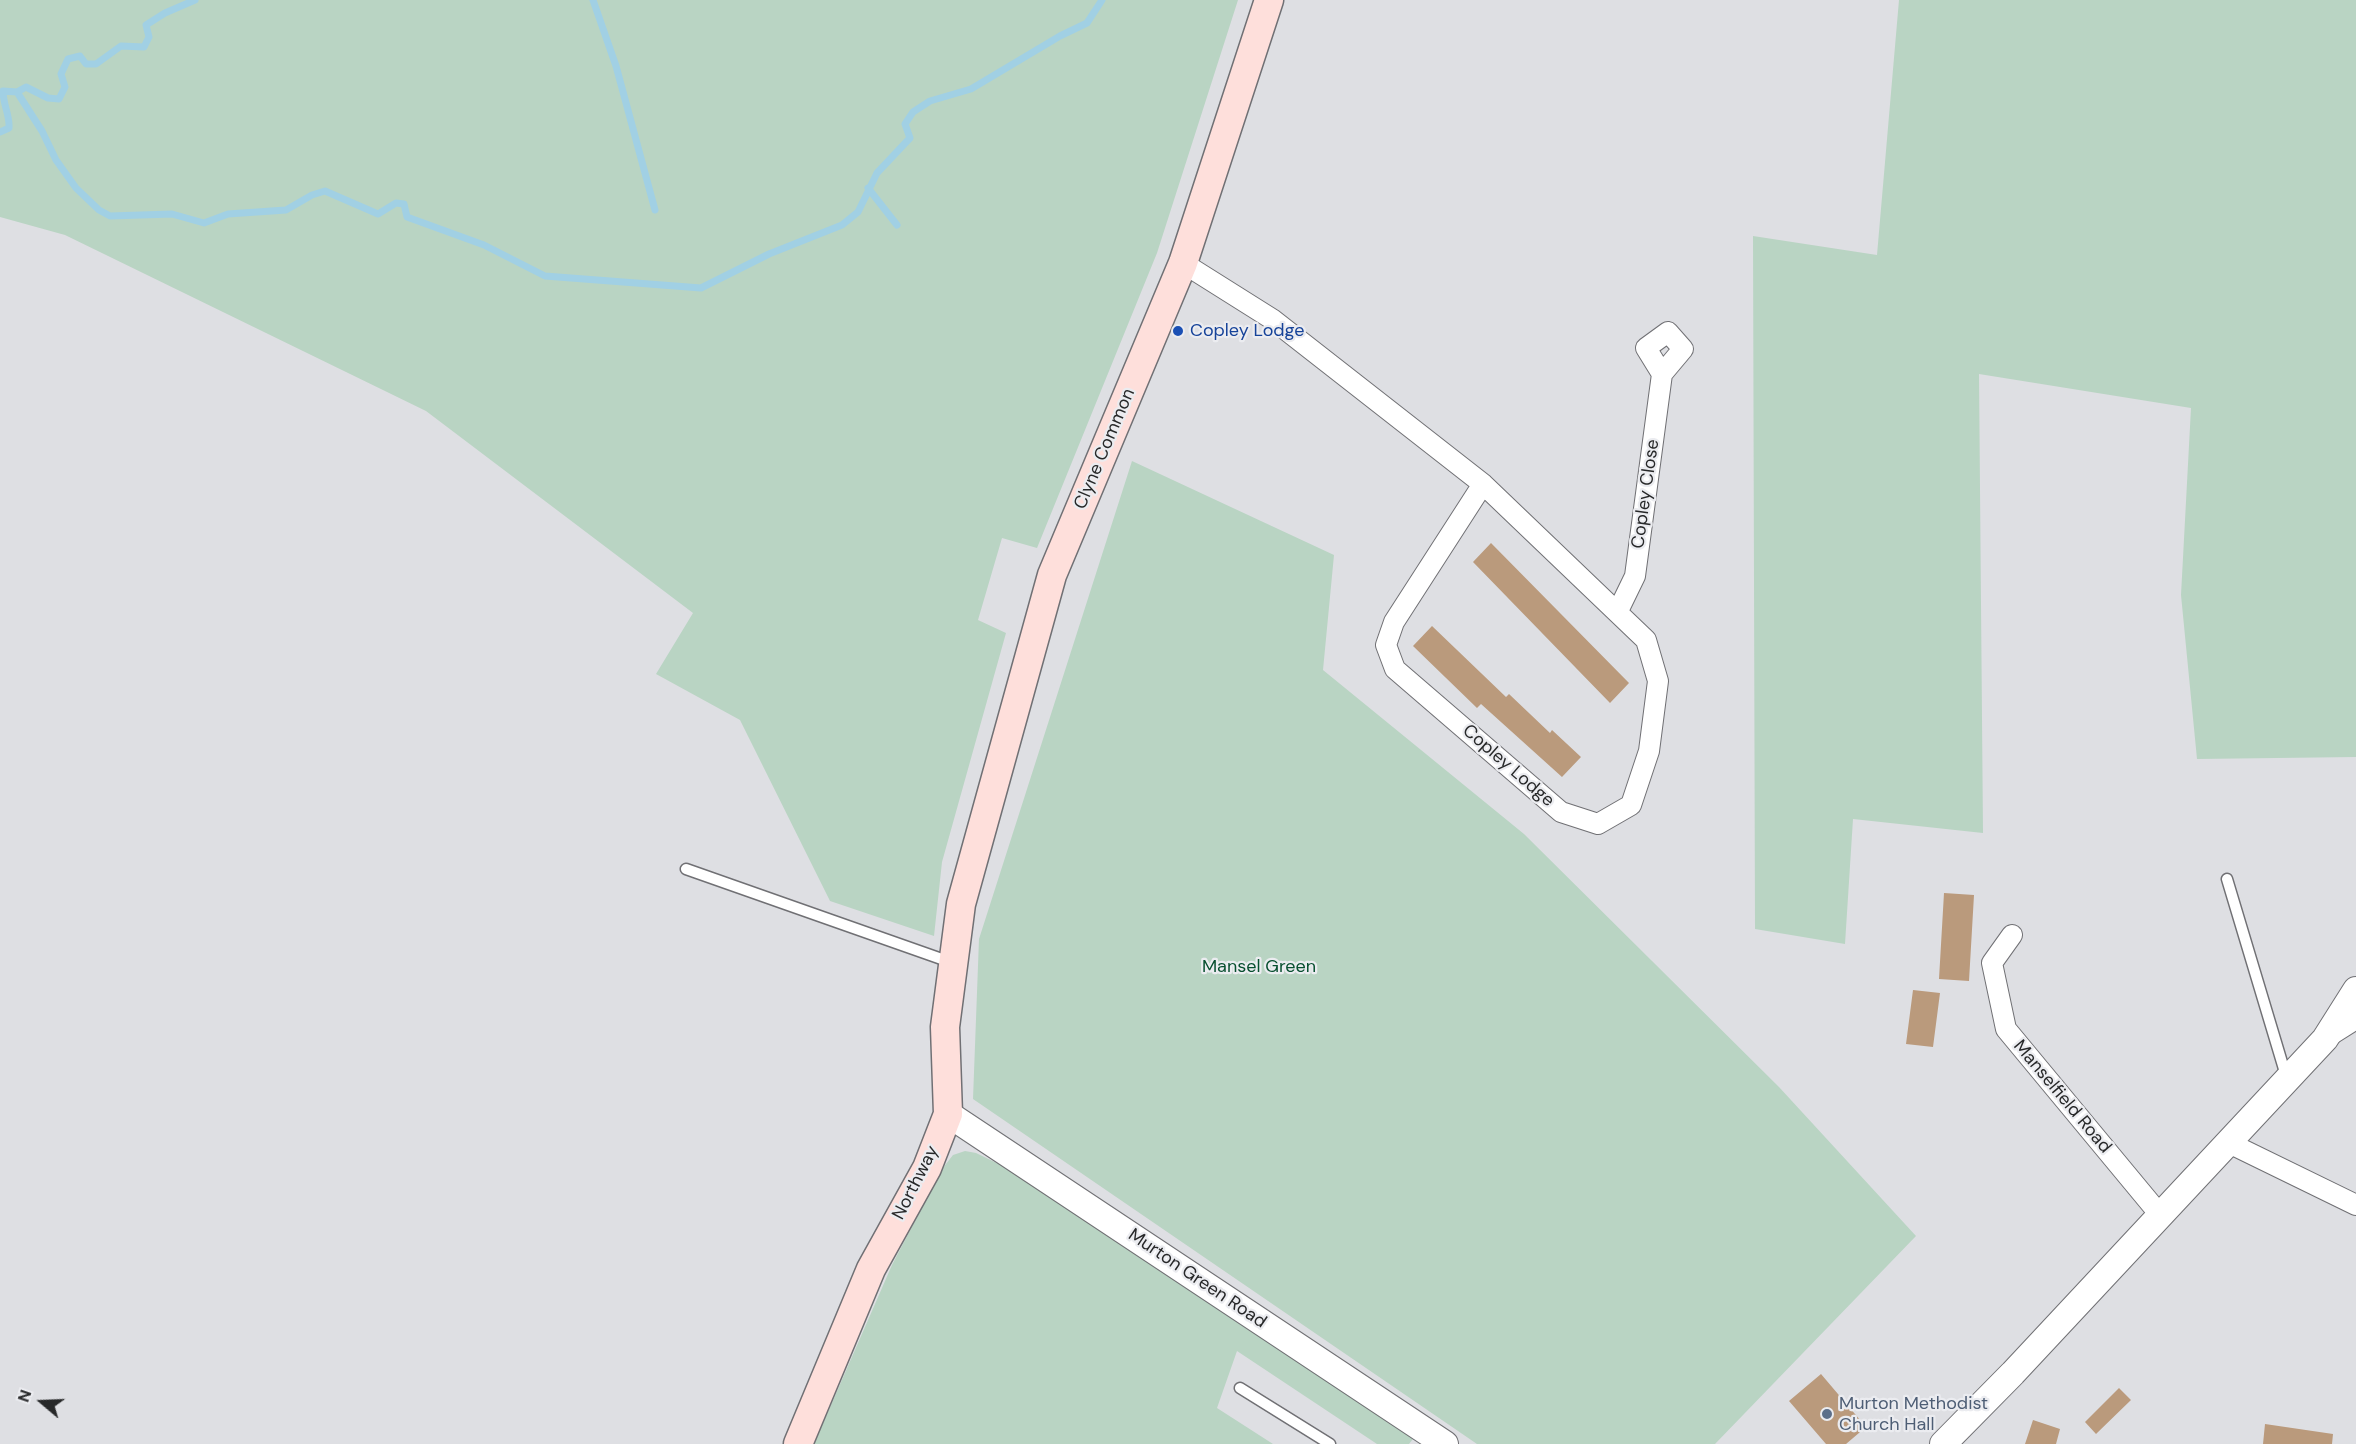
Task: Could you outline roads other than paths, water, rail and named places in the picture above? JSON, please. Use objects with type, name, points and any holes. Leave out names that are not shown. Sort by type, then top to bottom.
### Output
[{"type":"main road","name":"Clyne Common","points":[[961,904],[1052,575],[1183,263],[1269,0]]},
{"type":"main road","name":"Northway","points":[[798,1444],[871,1269],[927,1168],[948,1114],[945,1027],[961,904]]},
{"type":"street","name":"Copley Lodge","points":[[1183,263],[1272,319],[1483,484],[1646,640],[1658,681],[1649,751],[1631,805],[1598,824],[1561,812],[1395,669],[1386,645],[1394,622],[1483,484]]},
{"type":"street","name":"Copley Close","points":[[1618,611],[1635,576],[1662,374]]},
{"type":"street","name":"Manselfield Road","points":[[2012,935],[1992,963],[2006,1029],[2161,1216]]},
{"type":"street","points":[[1943,1444],[2161,1216],[2325,1039],[2356,990]]},
{"type":"street","points":[[2325,1039],[2356,1019]]},
{"type":"street","name":"Murton Green Road","points":[[948,1114],[1430,1440]]},
{"type":"street","points":[[2229,1143],[2356,1205]]},
{"type":"lane","points":[[686,869],[954,963]]},
{"type":"lane","points":[[2228,879],[2287,1080]]},
{"type":"lane","points":[[1240,1388],[1330,1444]]},
{"type":"waterway","points":[[0,132],[9,128],[3,91],[17,92],[26,87],[48,98],[59,99],[65,87],[61,74],[68,59],[80,56],[86,64],[96,64],[121,46],[144,47],[149,37],[146,25],[165,13],[195,0]]},
{"type":"waterway","points":[[593,0],[616,66],[655,210]]},
{"type":"waterway","points":[[17,92],[42,131],[56,160],[76,188],[99,210],[110,216],[172,214],[204,223],[228,214],[286,210],[312,195],[325,191],[378,214],[396,203],[404,204],[407,217],[484,245],[545,276],[701,288],[769,254],[842,225],[858,212],[877,173],[910,138],[905,124],[913,112],[930,101],[971,89],[1060,36],[1087,23],[1102,0]]},
{"type":"waterway","points":[[868,188],[897,225]]},
{"type":"place","name":"Copley Lodge","points":[[1178,331]]},
{"type":"place","name":"Murton Methodist Church Hall","points":[[1827,1414]]},
{"type":"park label","name":"Mansel Green","points":[[1259,967]]}]
